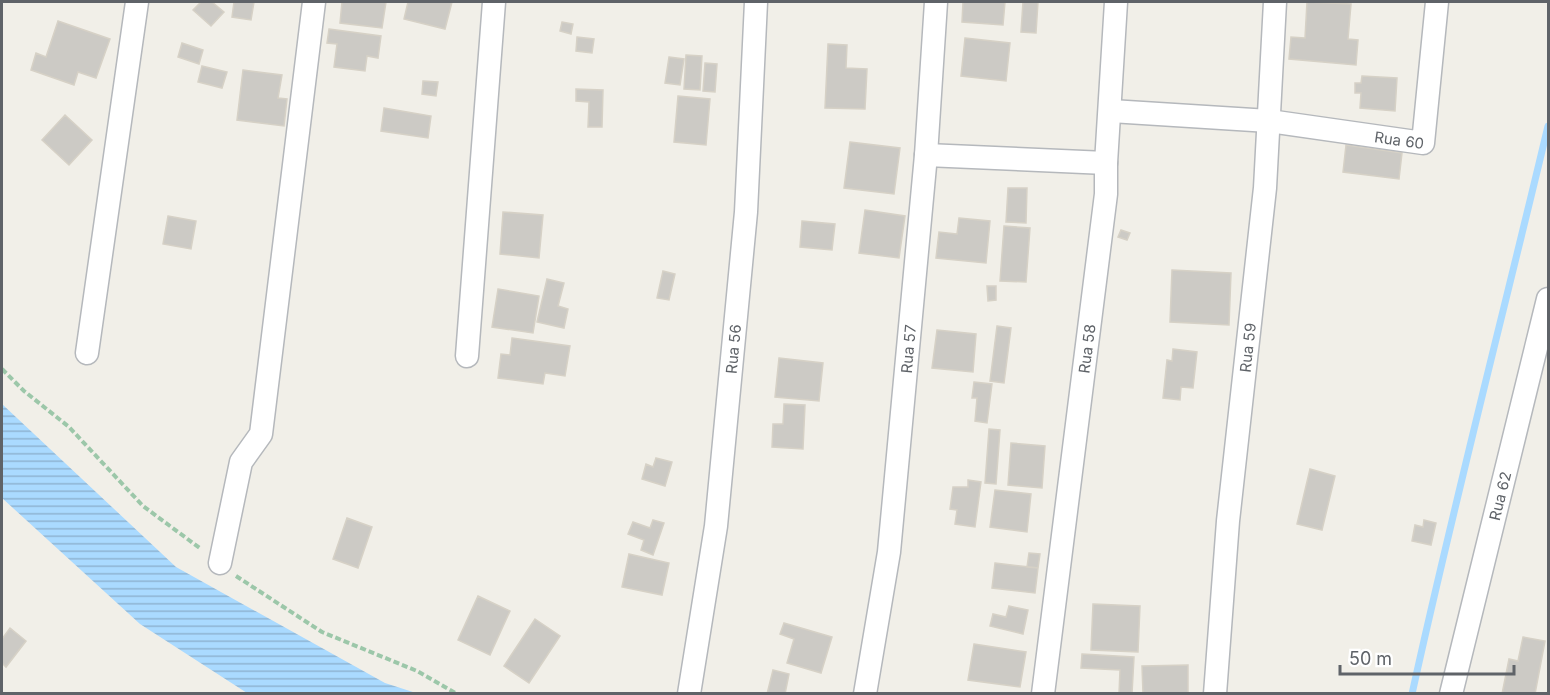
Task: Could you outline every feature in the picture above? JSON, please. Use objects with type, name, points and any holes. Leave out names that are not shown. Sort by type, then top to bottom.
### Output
[{"type":"street","points":[[87,353],[137,2]]},
{"type":"street","points":[[220,563],[242,462],[261,434],[314,2]]},
{"type":"street","points":[[467,356],[494,2]]},
{"type":"street","name":"Rua 56","points":[[690,693],[716,526],[746,212],[756,2]]},
{"type":"street","name":"Rua 57","points":[[865,693],[889,552],[926,155],[936,2]]},
{"type":"street","name":"Rua 58","points":[[1043,693],[1106,194],[1116,2]]},
{"type":"street","name":"Rua 59","points":[[1215,693],[1228,521],[1262,211],[1275,2]]},
{"type":"street","name":"Rua 60","points":[[1269,121],[1423,143],[1437,2]]},
{"type":"street","points":[[1111,111],[1269,121]]},
{"type":"street","points":[[926,155],[1106,163]]},
{"type":"street","name":"Rua 62","points":[[1451,693],[1548,299]]},
{"type":"water","points":[[2,404],[176,567],[385,683],[416,693],[247,693],[140,624],[2,498]]},
{"type":"building","points":[[201,2],[212,2],[224,12],[211,26],[193,10]]},
{"type":"building","points":[[234,2],[254,2],[251,20],[232,17]]},
{"type":"building","points":[[342,2],[386,2],[382,28],[340,23]]},
{"type":"building","points":[[408,2],[452,2],[445,29],[404,19]]},
{"type":"building","points":[[963,2],[1005,2],[1003,25],[962,22]]},
{"type":"building","points":[[1023,2],[1038,2],[1036,33],[1021,32]]},
{"type":"building","points":[[1307,2],[1351,4],[1348,39],[1358,40],[1356,65],[1289,59],[1291,37],[1305,38]]},
{"type":"building","points":[[58,21],[110,39],[96,78],[78,72],[74,85],[31,70],[36,53],[46,57]]},
{"type":"building","points":[[562,22],[573,24],[571,34],[560,31]]},
{"type":"building","points":[[329,29],[381,36],[378,58],[367,56],[365,71],[334,67],[337,44],[327,43]]},
{"type":"building","points":[[577,37],[594,39],[592,53],[576,51]]},
{"type":"building","points":[[965,38],[1010,43],[1006,81],[961,76]]},
{"type":"building","points":[[182,43],[203,50],[199,64],[178,57]]},
{"type":"building","points":[[828,44],[847,45],[846,68],[867,69],[865,109],[825,108]]},
{"type":"building","points":[[686,55],[702,56],[700,90],[684,89]]},
{"type":"building","points":[[669,57],[684,59],[680,85],[665,83]]},
{"type":"building","points":[[705,63],[717,64],[715,92],[703,91]]},
{"type":"building","points":[[202,66],[227,72],[222,88],[198,82]]},
{"type":"building","points":[[243,70],[282,75],[278,98],[287,99],[284,126],[237,120]]},
{"type":"building","points":[[1362,76],[1397,78],[1395,111],[1360,108],[1361,93],[1355,93],[1355,83],[1361,83]]},
{"type":"building","points":[[423,81],[438,82],[436,96],[422,94]]},
{"type":"building","points":[[576,89],[603,90],[602,127],[588,127],[589,102],[576,101]]},
{"type":"building","points":[[678,96],[710,99],[706,145],[674,142]]},
{"type":"building","points":[[384,108],[431,116],[428,138],[381,131]]},
{"type":"building","points":[[65,115],[92,140],[69,165],[42,140]]},
{"type":"building","points":[[850,142],[900,148],[894,194],[844,188]]},
{"type":"building","points":[[1346,145],[1402,153],[1399,179],[1343,172]]},
{"type":"building","points":[[1008,188],[1027,188],[1026,223],[1006,222]]},
{"type":"building","points":[[865,210],[905,216],[899,258],[859,253]]},
{"type":"building","points":[[503,212],[543,215],[539,258],[500,254]]},
{"type":"building","points":[[168,216],[196,221],[191,249],[163,244]]},
{"type":"building","points":[[959,218],[990,221],[986,263],[936,258],[939,232],[957,234]]},
{"type":"building","points":[[802,221],[835,224],[832,250],[800,247]]},
{"type":"building","points":[[1004,226],[1030,228],[1026,282],[1000,281]]},
{"type":"building","points":[[1121,230],[1130,233],[1127,240],[1118,237]]},
{"type":"building","points":[[1172,270],[1231,273],[1229,325],[1170,322]]},
{"type":"building","points":[[663,271],[675,274],[669,300],[657,298]]},
{"type":"building","points":[[547,279],[564,283],[558,306],[568,309],[564,328],[537,322]]},
{"type":"building","points":[[987,286],[996,286],[996,300],[988,301]]},
{"type":"building","points":[[498,289],[539,296],[533,333],[492,327]]},
{"type":"building","points":[[997,326],[1011,328],[1004,383],[990,381]]},
{"type":"building","points":[[937,330],[976,334],[973,372],[932,368]]},
{"type":"building","points":[[512,338],[570,346],[565,376],[545,373],[543,384],[498,378],[501,354],[510,355]]},
{"type":"building","points":[[1173,349],[1197,352],[1193,388],[1181,387],[1180,400],[1163,398],[1167,360],[1172,361]]},
{"type":"building","points":[[779,358],[823,363],[819,401],[775,397]]},
{"type":"building","points":[[974,382],[992,384],[987,423],[975,421],[977,398],[972,398]]},
{"type":"building","points":[[784,404],[805,405],[803,449],[772,447],[773,424],[783,424]]},
{"type":"building","points":[[989,429],[1000,430],[996,484],[985,483]]},
{"type":"building","points":[[1011,443],[1045,446],[1042,488],[1008,485]]},
{"type":"building","points":[[656,458],[672,462],[665,486],[642,479],[646,464],[653,467]]},
{"type":"building","points":[[1310,469],[1335,476],[1322,530],[1297,524]]},
{"type":"building","points":[[968,480],[981,482],[975,527],[955,524],[957,510],[950,509],[953,487],[968,487]]},
{"type":"building","points":[[995,490],[1031,494],[1027,532],[990,527]]},
{"type":"building","points":[[347,518],[372,527],[358,568],[333,559]]},
{"type":"building","points":[[653,520],[664,523],[653,555],[641,550],[644,540],[628,534],[633,522],[650,528]]},
{"type":"building","points":[[1424,520],[1436,523],[1431,545],[1412,541],[1415,525],[1423,527]]},
{"type":"building","points":[[1029,553],[1040,554],[1038,568],[1027,567]]},
{"type":"building","points":[[629,554],[669,563],[662,595],[622,587]]},
{"type":"building","points":[[995,563],[1038,568],[1035,593],[992,588]]},
{"type":"building","points":[[478,596],[510,611],[490,655],[458,640]]},
{"type":"building","points":[[1093,604],[1140,606],[1138,652],[1091,650]]},
{"type":"building","points":[[1009,606],[1028,610],[1023,634],[990,626],[993,614],[1006,617]]},
{"type":"building","points":[[535,619],[560,636],[529,683],[504,666]]},
{"type":"building","points":[[784,623],[832,637],[821,673],[787,663],[794,639],[780,634]]},
{"type":"building","points":[[10,628],[26,641],[6,667],[2,663],[2,639]]},
{"type":"building","points":[[1523,637],[1545,641],[1535,694],[1502,694],[1509,659],[1518,661]]},
{"type":"building","points":[[974,644],[1026,652],[1020,687],[968,680]]},
{"type":"building","points":[[1082,654],[1134,657],[1132,694],[1119,694],[1120,670],[1081,668]]},
{"type":"building","points":[[1188,665],[1188,694],[1143,694],[1142,666]]},
{"type":"building","points":[[773,670],[789,674],[785,694],[767,694]]},
{"type":"waterway","points":[[1412,694],[1548,126]]}]
